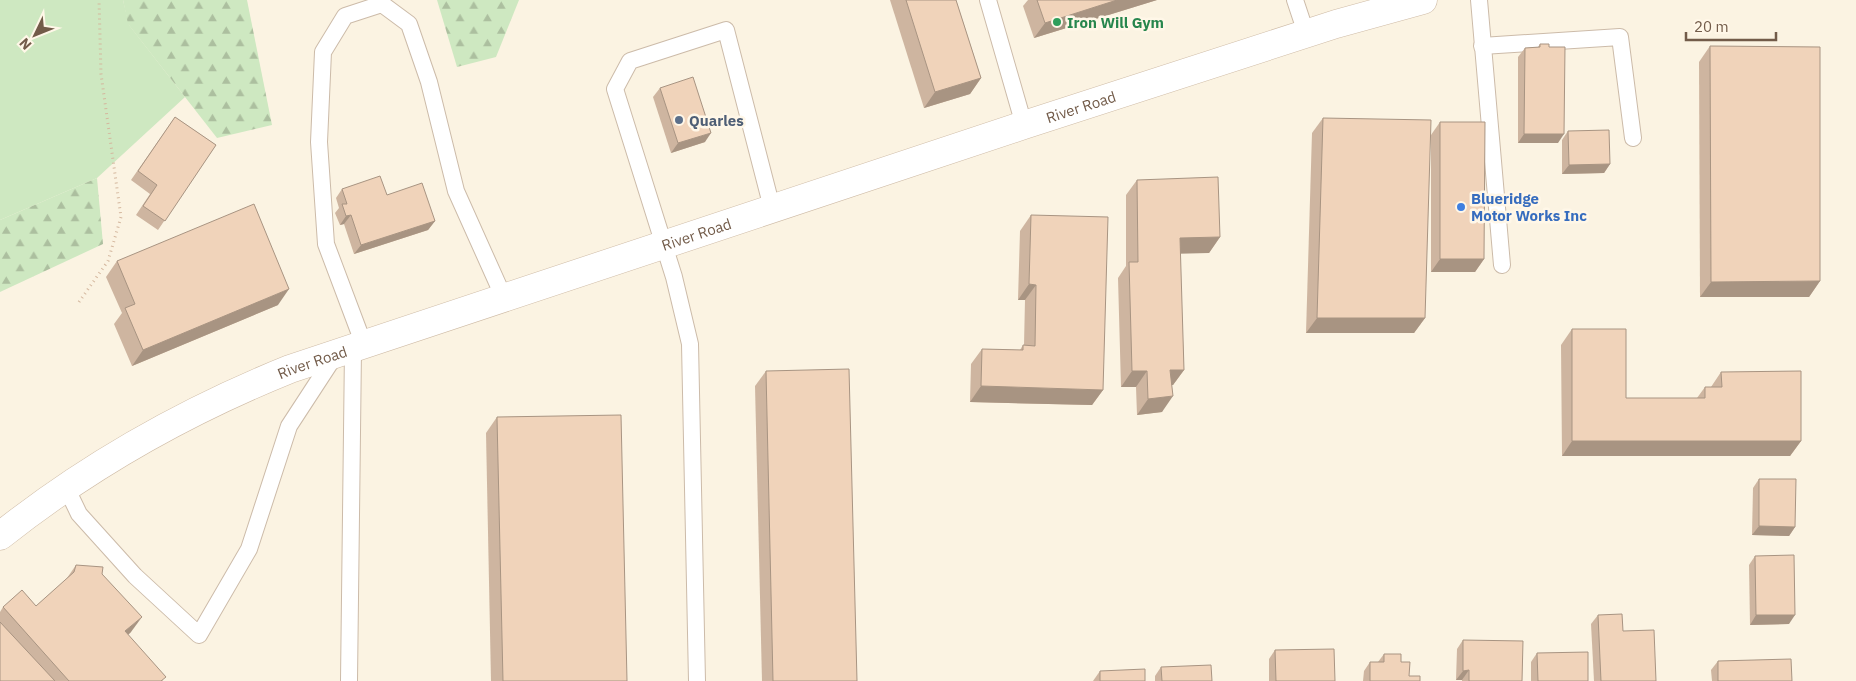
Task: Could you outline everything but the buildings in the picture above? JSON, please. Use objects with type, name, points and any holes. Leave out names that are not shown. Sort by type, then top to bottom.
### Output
[{"type":"street","name":"River Road","points":[[0,536],[97,466],[175,421],[257,383],[351,349],[1024,125],[1306,33],[1423,0]]},
{"type":"lane","points":[[988,0],[1024,125]]},
{"type":"lane","points":[[1295,0],[1306,33]]},
{"type":"lane","points":[[1479,0],[1502,265]]},
{"type":"lane","points":[[349,681],[351,349],[326,244],[319,142],[323,52],[345,16],[382,4],[409,24],[429,82],[456,191],[504,298]]},
{"type":"lane","points":[[697,681],[690,344],[664,244],[615,89],[630,61],[726,30],[772,208]]},
{"type":"lane","points":[[1482,46],[1620,37],[1633,138]]},
{"type":"lane","points":[[66,487],[79,514],[135,576],[198,635],[248,549],[289,426],[351,349]]},
{"type":"path","points":[[79,302],[108,261],[121,217],[101,74],[99,0]]},
{"type":"green space","points":[[0,0],[123,0],[129,25],[185,97],[97,178],[0,220]]},
{"type":"green space","points":[[123,0],[247,0],[272,125],[217,138],[128,24]]},
{"type":"green space","points":[[437,0],[519,0],[496,57],[457,67]]},
{"type":"green space","points":[[97,178],[103,244],[0,292],[0,220]]},
{"type":"place","name":"Iron Will Gym","points":[[1057,22]]},
{"type":"place","name":"Quarles","points":[[679,120]]},
{"type":"place","name":"Blueridge Motor Works Inc","points":[[1461,207]]}]
